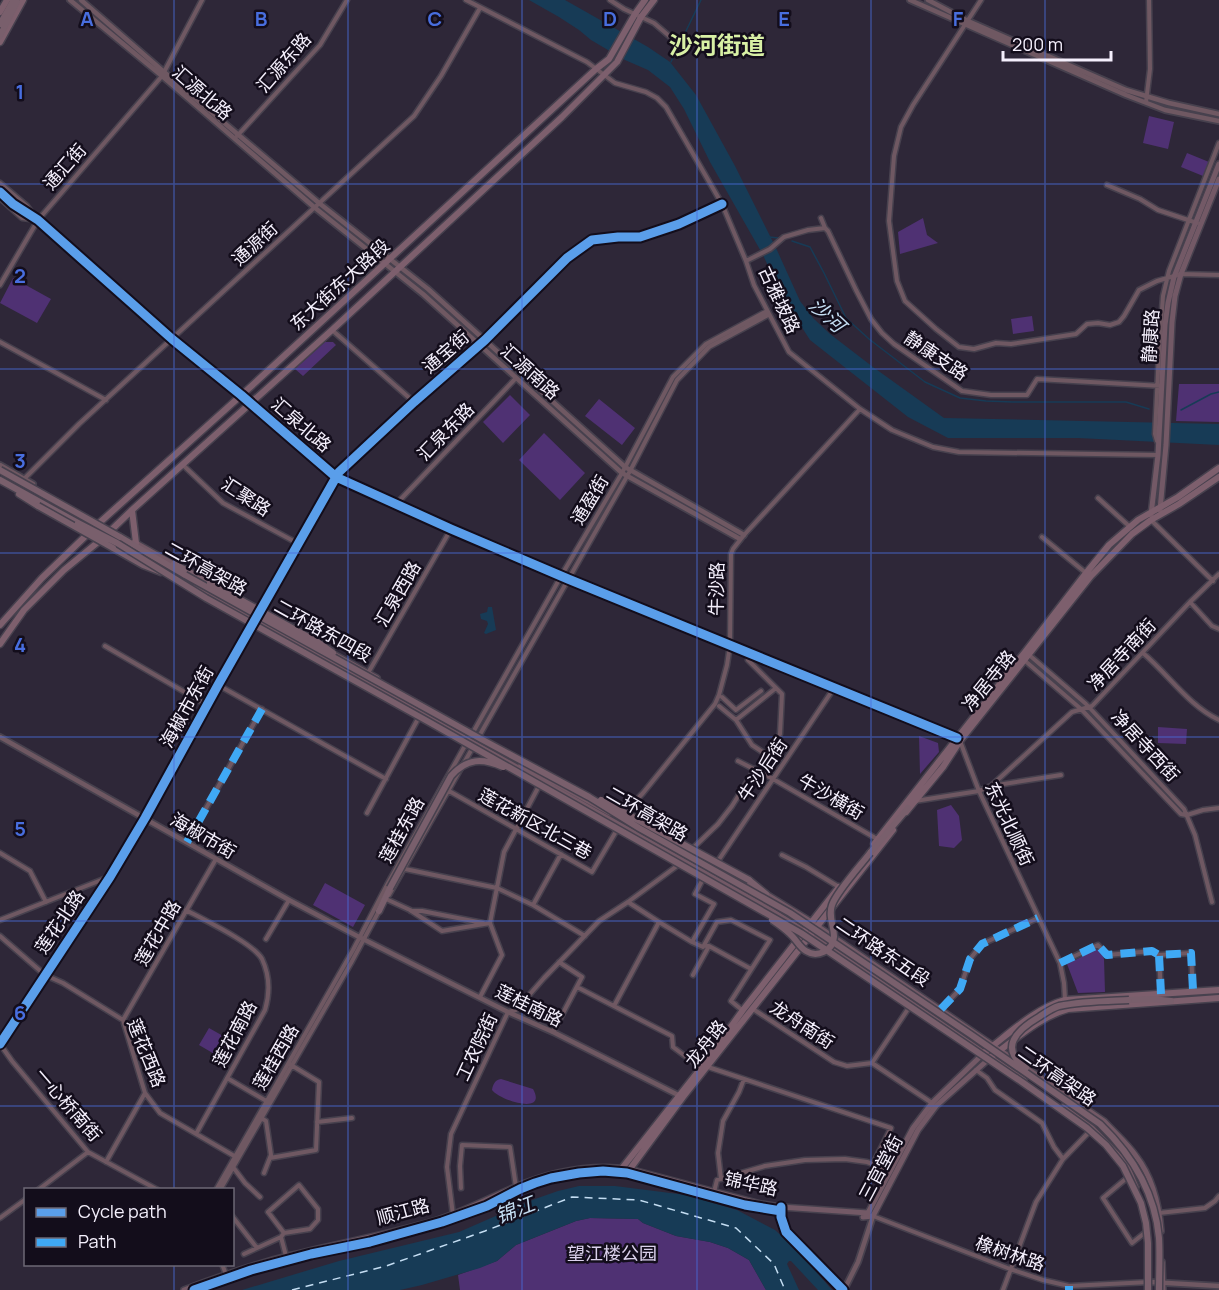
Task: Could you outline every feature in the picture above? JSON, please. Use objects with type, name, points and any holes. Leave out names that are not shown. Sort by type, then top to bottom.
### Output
[{"type":"highway","points":[[0,19],[18,0]]},
{"type":"highway","points":[[0,24],[18,0]]},
{"type":"highway","points":[[0,34],[18,0]]},
{"type":"highway","points":[[0,190],[20,208]]},
{"type":"highway","name":"二环高架路","points":[[0,472],[589,797],[639,828],[790,913],[1074,1105],[1100,1124],[1116,1140],[1142,1179],[1156,1219],[1161,1290]]},
{"type":"highway","name":"二环高架路","points":[[0,481],[117,543],[206,598],[528,777],[801,933],[1088,1128],[1123,1166],[1141,1203],[1146,1223],[1150,1290]]},
{"type":"highway","points":[[13,490],[28,501],[143,565],[172,577]]},
{"type":"highway","points":[[174,564],[319,643],[366,676]]},
{"type":"highway","points":[[206,598],[221,610],[340,675],[366,676]]},
{"type":"highway","points":[[379,911],[451,776],[457,769],[468,763],[482,761],[528,777]]},
{"type":"highway","points":[[589,797],[596,798],[749,880],[766,894]]},
{"type":"highway","points":[[713,882],[785,929],[806,951],[819,954],[828,950],[833,942],[830,915],[833,903],[870,853],[908,808]]},
{"type":"highway","points":[[1074,1105],[1062,1093],[1015,1059],[1011,1046],[1014,1038],[1027,1025],[1057,1007],[1129,1000],[1171,1001]]},
{"type":"main road","points":[[0,12],[8,0]]},
{"type":"main road","points":[[0,42],[18,0]]},
{"type":"main road","points":[[638,16],[645,0]]},
{"type":"main road","points":[[638,16],[654,0]]},
{"type":"main road","name":"东大街东大路段","points":[[0,625],[42,578],[97,525],[609,59],[629,24],[638,16]]},
{"type":"main road","name":"东大街东大路段","points":[[0,644],[24,610],[64,570],[103,538],[251,404],[562,117],[617,62],[636,27],[638,16]]},
{"type":"main road","name":"静康路","points":[[1161,419],[1174,296],[1219,164]]},
{"type":"main road","name":"静康路","points":[[1160,515],[1162,445],[1159,386],[1168,303],[1174,277],[1219,179]]},
{"type":"main road","name":"静康路","points":[[1151,520],[1158,455],[1162,445]]},
{"type":"main road","name":"净居寺路","points":[[1025,656],[1109,545],[1129,526],[1178,497],[1219,468]]},
{"type":"main road","name":"二环路东四段","points":[[0,472],[174,564],[182,571],[259,613],[469,738]]},
{"type":"main road","name":"净居寺路","points":[[815,925],[839,887],[898,812],[1098,569],[1132,534],[1219,477]]},
{"type":"main road","name":"二环路东四段","points":[[0,481],[255,621],[366,676],[421,714],[469,738]]},
{"type":"main road","points":[[33,484],[37,492]]},
{"type":"main road","points":[[132,510],[136,543]]},
{"type":"main road","name":"二环路东五段","points":[[469,738],[809,933],[988,1054],[1092,1128],[1126,1163],[1145,1208],[1149,1230],[1150,1290]]},
{"type":"main road","name":"净居寺路","points":[[809,933],[943,767],[958,739]]},
{"type":"main road","name":"二环路东五段","points":[[476,742],[542,781],[619,822],[688,853],[766,894],[941,1009],[1104,1121],[1136,1155],[1152,1182],[1160,1213],[1163,1283],[1161,1290]]},
{"type":"main road","points":[[704,1067],[743,1010],[809,933]]},
{"type":"main road","name":"龙舟路","points":[[624,1170],[704,1067],[753,1009],[809,933]]},
{"type":"main road","points":[[988,1054],[993,1046],[1031,1016],[1053,1003],[1065,1000],[1219,990]]},
{"type":"main road","points":[[988,1054],[1000,1050],[1055,1013],[1068,1009],[1219,998]]},
{"type":"main road","name":"三官堂街","points":[[870,1215],[918,1130],[936,1106],[976,1070],[988,1054]]},
{"type":"main road","name":"三官堂街","points":[[870,1215],[890,1170],[913,1128],[932,1103],[988,1054]]},
{"type":"main road","name":"顺江路","points":[[184,1290],[286,1256],[369,1238],[453,1215],[550,1174],[594,1167],[624,1170]]},
{"type":"main road","points":[[624,1170],[745,1204],[781,1209]]},
{"type":"main road","name":"顺江路","points":[[194,1290],[226,1276],[370,1242],[449,1220],[551,1178],[624,1170]]},
{"type":"main road","name":"锦华路","points":[[624,1170],[781,1209],[870,1215]]},
{"type":"street","name":"汇源北路","points":[[70,0],[163,74]]},
{"type":"street","name":"汇源北路","points":[[81,0],[163,74],[319,203]]},
{"type":"street","name":"通汇街","points":[[0,285],[38,220],[163,74],[202,0]]},
{"type":"street","name":"汇源东路","points":[[237,137],[320,45],[347,0]]},
{"type":"street","name":"古雅坡路","points":[[466,0],[587,62],[615,84],[646,93],[657,98],[666,107],[722,204],[754,285],[789,352],[860,409],[892,430],[933,447],[959,452],[1158,455]]},
{"type":"street","points":[[609,0],[654,23],[682,47]]},
{"type":"street","points":[[910,0],[967,23],[1126,95],[1219,114]]},
{"type":"street","points":[[928,0],[967,23]]},
{"type":"street","points":[[981,0],[901,127],[894,156],[889,222],[897,281],[905,301],[959,347],[974,349],[996,343],[1011,344],[1076,334],[1087,324],[1110,325],[1119,322],[1124,316],[1139,290],[1157,281],[1181,274],[1219,275]]},
{"type":"street","points":[[1146,100],[1150,69],[1149,0]]},
{"type":"street","name":"通源街","points":[[24,479],[79,424],[414,116],[441,76],[480,8]]},
{"type":"street","points":[[1146,100],[1165,110],[1219,121]]},
{"type":"street","name":"汇源北路","points":[[237,137],[314,207]]},
{"type":"street","points":[[1159,386],[1163,296],[1167,279],[1219,143]]},
{"type":"street","name":"汇泉北路","points":[[0,183],[27,206],[38,220]]},
{"type":"street","points":[[1107,184],[1140,198],[1158,210],[1198,223]]},
{"type":"street","points":[[0,198],[22,218],[38,220]]},
{"type":"street","name":"汇源南路","points":[[319,203],[391,259],[423,294],[479,345],[626,473],[742,537]]},
{"type":"street","name":"通宝街","points":[[259,613],[339,472],[479,345],[567,258],[592,240],[640,237],[679,224],[722,204]]},
{"type":"street","name":"汇源南路","points":[[314,207],[385,264],[398,269],[428,289],[625,467],[626,473]]},
{"type":"street","name":"汇泉北路","points":[[20,208],[38,220],[172,339],[336,477],[568,579],[958,739]]},
{"type":"street","name":"静康支路","points":[[822,218],[871,319],[882,333],[894,344],[962,391],[991,395],[1027,395],[1037,379],[1159,386]]},
{"type":"street","points":[[746,261],[768,250],[783,238],[808,230],[825,228]]},
{"type":"street","name":"通盈街","points":[[625,467],[674,377],[706,344],[768,313]]},
{"type":"street","name":"通盈街","points":[[476,742],[677,380],[709,347],[768,313]]},
{"type":"street","points":[[332,330],[414,402]]},
{"type":"street","points":[[0,342],[106,400]]},
{"type":"street","name":"汇泉东路","points":[[397,504],[516,378]]},
{"type":"street","name":"牛沙路","points":[[619,822],[715,704],[719,695],[730,645],[731,554],[733,549],[860,409]]},
{"type":"street","points":[[0,465],[33,484]]},
{"type":"street","name":"汇聚路","points":[[183,465],[223,503],[299,544]]},
{"type":"street","name":"通盈街","points":[[469,738],[561,576],[626,473]]},
{"type":"street","points":[[1098,498],[1129,526]]},
{"type":"street","points":[[1151,520],[1213,581]]},
{"type":"street","name":"汇泉西路","points":[[366,676],[451,529]]},
{"type":"street","points":[[1042,537],[1086,573]]},
{"type":"street","name":"净居寺南街","points":[[991,786],[1072,712],[1092,706],[1219,574]]},
{"type":"street","points":[[1190,602],[1212,626],[1219,629]]},
{"type":"street","name":"海椒市东街","points":[[145,818],[259,613]]},
{"type":"street","points":[[105,646],[207,705]]},
{"type":"street","points":[[1143,653],[1184,696],[1199,709],[1219,720]]},
{"type":"street","name":"净居寺西街","points":[[1025,656],[1089,707],[1184,809],[1195,835],[1212,902]]},
{"type":"street","name":"净居寺西街","points":[[1025,656],[1081,709],[1181,814],[1187,815]]},
{"type":"street","points":[[718,706],[736,720],[752,745],[767,755],[780,734],[782,694],[748,660]]},
{"type":"street","points":[[218,685],[386,779]]},
{"type":"street","points":[[736,720],[776,688]]},
{"type":"street","name":"牛沙后街","points":[[714,867],[834,688]]},
{"type":"street","points":[[722,697],[736,710],[761,692]]},
{"type":"street","points":[[187,842],[262,709]]},
{"type":"street","points":[[367,813],[421,714]]},
{"type":"street","name":"海椒市街","points":[[0,737],[289,900],[361,938]]},
{"type":"street","name":"莲桂东路","points":[[361,938],[387,885],[469,738]]},
{"type":"street","name":"东光北顺街","points":[[958,739],[979,791],[1060,963],[1065,1000]]},
{"type":"street","name":"莲桂东路","points":[[361,938],[405,868],[476,742]]},
{"type":"street","name":"牛沙横街","points":[[738,761],[878,840]]},
{"type":"street","points":[[688,853],[718,824],[755,769]]},
{"type":"street","points":[[915,801],[1061,775]]},
{"type":"street","points":[[480,997],[502,955],[488,923],[504,852],[542,781]]},
{"type":"street","name":"莲花新区北三巷","points":[[449,791],[592,872],[619,822]]},
{"type":"street","points":[[1187,815],[1219,808]]},
{"type":"street","name":"莲花北路","points":[[0,1044],[110,877],[145,818]]},
{"type":"street","points":[[0,853],[30,871],[46,902]]},
{"type":"street","points":[[533,905],[561,854]]},
{"type":"street","points":[[782,855],[839,887]]},
{"type":"street","name":"莲花中路","points":[[123,1020],[216,859]]},
{"type":"street","name":"工农院街","points":[[453,1215],[447,1167],[451,1134],[508,1011],[516,1010],[599,921],[628,903],[684,861]]},
{"type":"street","points":[[405,868],[497,888],[533,905],[585,936]]},
{"type":"street","points":[[692,942],[714,904],[695,894],[706,873]]},
{"type":"street","points":[[0,920],[110,877]]},
{"type":"street","points":[[386,899],[410,910],[442,931],[488,923]]},
{"type":"street","points":[[266,939],[289,900]]},
{"type":"street","points":[[628,903],[692,942],[751,969]]},
{"type":"street","name":"莲花南路","points":[[186,910],[248,945],[261,958],[269,984],[265,1010],[196,1134]]},
{"type":"street","points":[[410,910],[488,923]]},
{"type":"street","points":[[941,1009],[960,989],[970,959],[982,944],[1038,918]]},
{"type":"street","points":[[693,975],[717,922],[731,920],[770,940],[731,1001],[743,1010]]},
{"type":"street","points":[[614,1006],[659,922]]},
{"type":"street","name":"莲花西路","points":[[0,936],[45,975],[63,983],[123,1020],[145,1093],[160,1113],[237,1157]]},
{"type":"street","name":"莲桂南路","points":[[361,938],[681,1096]]},
{"type":"street","name":"莲桂西路","points":[[219,1188],[361,938]]},
{"type":"street","points":[[1060,963],[1098,945],[1107,955],[1152,951],[1159,955],[1191,953],[1193,990]]},
{"type":"street","points":[[1159,955],[1161,994]]},
{"type":"street","points":[[554,1032],[582,977],[559,962]]},
{"type":"street","points":[[577,987],[672,1036],[673,1047],[704,1067],[891,1128],[873,1164]]},
{"type":"street","points":[[911,1004],[872,1063],[932,1103]]},
{"type":"street","name":"龙舟南街","points":[[753,1009],[834,1062],[848,1066],[872,1063]]},
{"type":"street","name":"一心桥南街","points":[[0,1044],[88,1152],[154,1188]]},
{"type":"street","points":[[270,1158],[316,1150],[319,1082],[290,1064]]},
{"type":"street","points":[[976,1070],[987,1078],[996,1090],[1042,1123],[1063,1159]]},
{"type":"street","points":[[227,1078],[268,1102]]},
{"type":"street","points":[[722,1179],[718,1153],[723,1121],[744,1079]]},
{"type":"street","points":[[106,1162],[145,1093]]},
{"type":"street","name":"莲桂西路","points":[[219,1188],[268,1102]]},
{"type":"street","points":[[261,1118],[266,1121],[271,1155],[264,1173]]},
{"type":"street","points":[[317,1122],[352,1118]]},
{"type":"street","points":[[1003,1290],[1036,1202],[1063,1159],[1092,1128]]},
{"type":"street","points":[[461,1188],[462,1145],[510,1147],[516,1187]]},
{"type":"street","points":[[41,1188],[88,1152]]},
{"type":"street","points":[[713,1192],[717,1180],[765,1166],[805,1160],[845,1159],[867,1162],[890,1170]]},
{"type":"street","points":[[233,1167],[260,1197]]},
{"type":"street","points":[[1131,1175],[1103,1198],[1132,1243],[1149,1230]]},
{"type":"street","points":[[244,1254],[282,1235],[310,1229],[318,1220],[318,1209],[299,1185],[268,1212],[282,1235],[286,1256]]},
{"type":"street","points":[[1160,1213],[1205,1208],[1219,1196]]},
{"type":"street","points":[[0,1218],[24,1200]]},
{"type":"street","points":[[781,1209],[786,1232],[843,1290],[858,1262],[870,1215]]},
{"type":"street","name":"橡树林路","points":[[870,1215],[1010,1269],[1069,1288],[1150,1282]]},
{"type":"street","points":[[234,1219],[257,1248]]},
{"type":"street","points":[[223,1266],[226,1276]]},
{"type":"street","points":[[1150,1282],[1219,1286]]},
{"type":"street","points":[[1113,1290],[1114,1283]]},
{"type":"green space","points":[[1149,116],[1174,122],[1168,149],[1143,143]]},
{"type":"green space","points":[[1187,153],[1209,162],[1203,176],[1181,167]]},
{"type":"green space","points":[[923,218],[927,235],[938,243],[900,254],[898,232]]},
{"type":"green space","points":[[13,278],[51,299],[37,323],[0,303]]},
{"type":"green space","points":[[1032,316],[1034,331],[1013,334],[1011,319]]},
{"type":"green space","points":[[325,342],[333,342],[336,345],[303,376],[295,369]]},
{"type":"green space","points":[[1179,384],[1219,384],[1219,422],[1176,421]]},
{"type":"green space","points":[[510,395],[530,415],[503,443],[483,422]]},
{"type":"green space","points":[[599,399],[635,428],[622,445],[585,416]]},
{"type":"green space","points":[[544,433],[585,473],[560,500],[519,460]]},
{"type":"green space","points":[[1158,727],[1187,729],[1186,744],[1158,743]]},
{"type":"green space","points":[[919,736],[938,743],[939,752],[920,774]]},
{"type":"green space","points":[[951,805],[959,816],[962,840],[954,848],[939,846],[937,810]]},
{"type":"green space","points":[[325,883],[365,905],[353,927],[313,905]]},
{"type":"green space","points":[[1099,948],[1104,959],[1105,992],[1078,993],[1067,964]]},
{"type":"green space","points":[[209,1028],[239,1045],[228,1062],[199,1045]]},
{"type":"green space","points":[[501,1079],[533,1089],[536,1097],[534,1102],[521,1103],[496,1094],[492,1090],[493,1086]]},
{"type":"green space","name":"望江楼公园","points":[[590,1218],[638,1219],[676,1236],[728,1248],[749,1260],[766,1290],[460,1290],[458,1275],[497,1261],[516,1245],[576,1221]]},
{"type":"water","points":[[529,0],[565,0],[670,62],[696,95],[735,166],[800,301],[813,318],[873,367],[944,418],[1219,424],[1219,445],[1078,438],[948,438],[908,417],[810,340],[783,298],[763,255],[670,87],[648,70],[625,60],[591,40],[559,17]]},
{"type":"water","points":[[488,607],[492,607],[496,630],[486,634],[484,633],[488,624],[487,621],[481,619],[480,614],[487,612]]},
{"type":"water","name":"锦江","points":[[579,1186],[615,1186],[686,1195],[737,1210],[775,1230],[799,1252],[832,1290],[818,1290],[789,1261],[787,1264],[799,1290],[766,1290],[749,1260],[728,1248],[676,1236],[638,1219],[590,1218],[576,1221],[516,1245],[497,1261],[480,1268],[400,1290],[242,1290],[339,1261],[459,1232],[535,1199]]},
{"type":"waterway","points":[[671,62],[701,0]]},
{"type":"waterway","points":[[769,237],[779,238]]},
{"type":"waterway","name":"沙河","points":[[792,241],[810,247],[846,318],[869,339],[925,382],[960,398],[1013,402],[1126,402],[1149,409]]},
{"type":"waterway","points":[[1181,410],[1219,392]]},
{"type":"ferry route","points":[[292,1290],[386,1266],[572,1197],[639,1200],[736,1228],[774,1264],[785,1290]]},
{"type":"marked path","points":[[187,842],[262,709]]},
{"type":"marked path","points":[[941,1009],[960,989],[970,959],[982,944],[1038,918]]},
{"type":"marked path","points":[[1060,963],[1098,945],[1107,955],[1152,951],[1159,955]]},
{"type":"marked path","points":[[1161,994],[1159,955],[1191,953],[1193,990]]},
{"type":"cycle path","points":[[0,192],[13,204],[38,220],[172,339],[336,477],[568,579],[957,738]]},
{"type":"cycle path","points":[[0,1044],[110,877],[145,818],[339,472],[485,340],[567,258],[592,240],[640,237],[679,224],[722,204]]},
{"type":"cycle path","points":[[194,1290],[251,1270],[311,1254],[370,1242],[442,1222],[487,1206],[535,1183],[579,1173],[603,1171],[627,1173],[745,1205],[781,1211]]},
{"type":"cycle path","points":[[781,1207],[781,1217],[786,1232],[843,1290]]},
{"type":"district","name":"沙河街道","points":[[717,46]]}]
